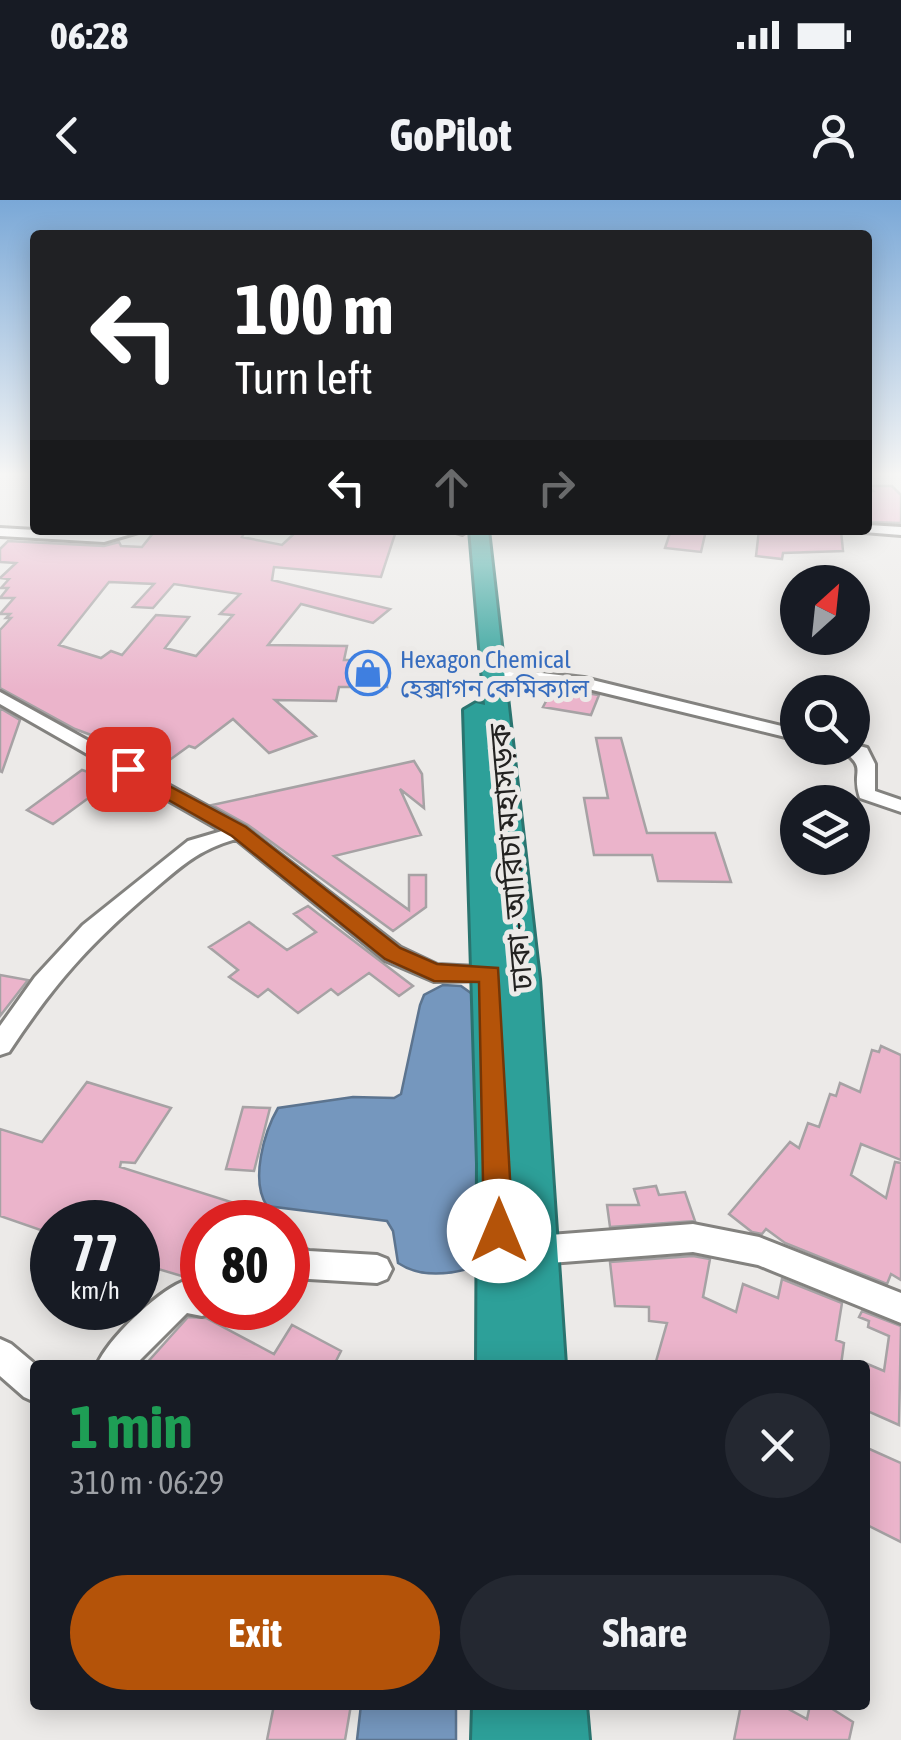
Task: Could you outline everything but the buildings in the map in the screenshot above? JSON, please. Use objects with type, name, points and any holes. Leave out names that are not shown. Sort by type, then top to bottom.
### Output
[{"type":"highway","points":[[461,546],[490,974],[498,1164],[500,1360]]},
{"type":"highway","name":"ঢাকা - আরিচা মহাসড়ক","points":[[480,546],[523,979],[542,1360]]},
{"type":"highway","points":[[502,1710],[502,1740]]},
{"type":"highway","points":[[557,1710],[558,1740]]},
{"type":"street","points":[[492,672],[584,683],[780,731]]},
{"type":"street","points":[[0,697],[239,832],[392,954],[434,972],[490,974]]},
{"type":"street","points":[[866,765],[866,794],[901,806]]},
{"type":"street","points":[[0,1044],[43,983],[91,930],[195,844],[239,832]]},
{"type":"street","points":[[537,1250],[692,1238],[759,1250],[901,1308]]},
{"type":"street","points":[[310,1265],[377,1269]]},
{"type":"street","points":[[119,1360],[180,1300]]},
{"type":"street","points":[[0,1355],[30,1382]]},
{"type":"water","points":[[443,985],[461,986],[475,996],[480,1142],[471,1268],[452,1272],[415,1271],[398,1263],[393,1231],[387,1221],[310,1211],[310,1200],[264,1200],[260,1184],[264,1143],[278,1108],[353,1097],[394,1098],[401,1094],[424,995]]},
{"type":"water","points":[[360,1710],[456,1710],[456,1740],[357,1740]]},
{"type":"place","name":"Hexagon Chemical হেক্সাগন কেমিক্যাল","points":[[368,673]]},
{"type":"route","points":[[128,769],[239,832],[392,954],[434,972],[490,974],[499,1231]]}]
